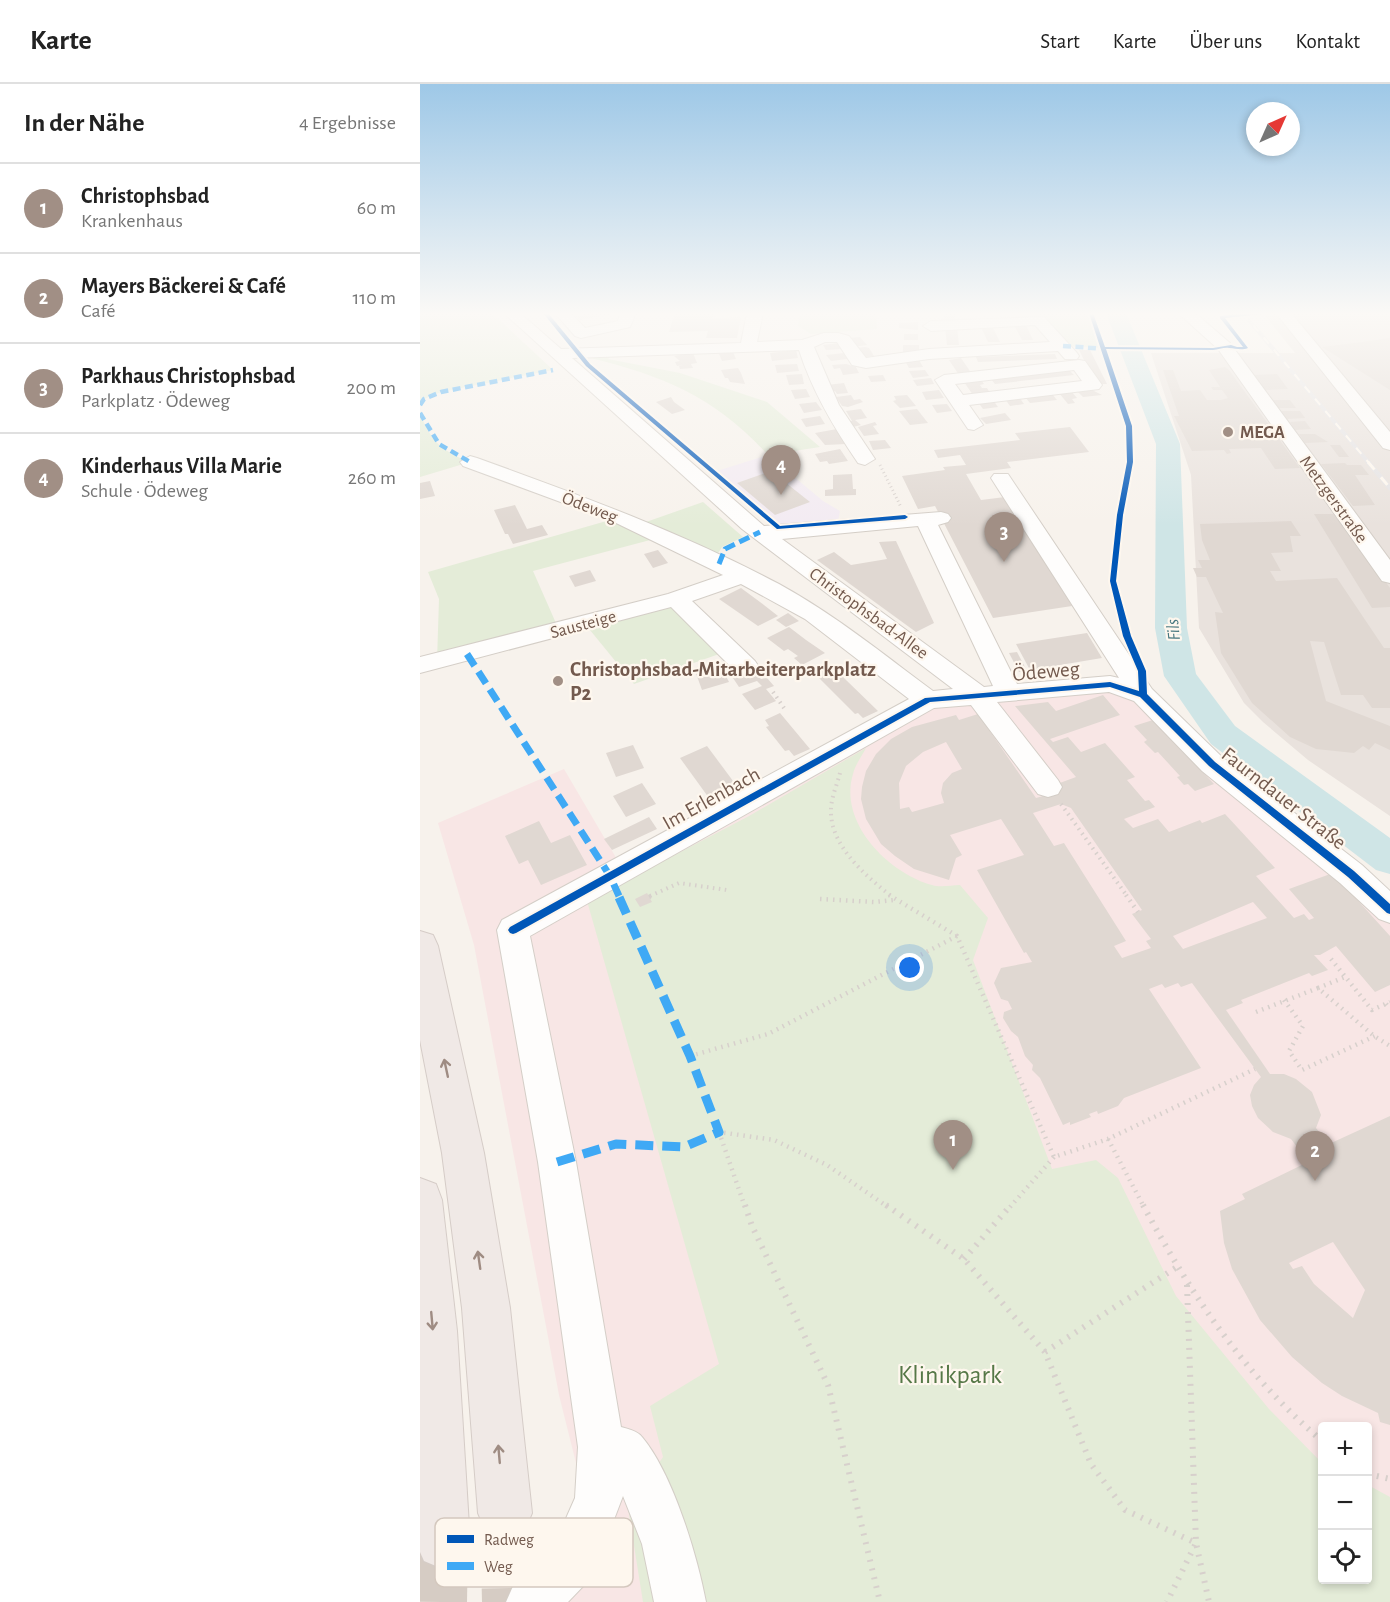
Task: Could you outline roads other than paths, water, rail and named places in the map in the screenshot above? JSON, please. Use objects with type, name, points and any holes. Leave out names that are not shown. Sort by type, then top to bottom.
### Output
[{"type":"highway","points":[[420,946],[463,1153],[486,1308],[505,1512]]},
{"type":"highway","points":[[420,1200],[433,1331],[442,1518]]},
{"type":"street","name":"Christophsbad-Allee","points":[[591,384],[749,525],[977,694],[1048,787]]},
{"type":"street","points":[[818,384],[828,404],[865,459]]},
{"type":"street","points":[[946,384],[974,425]]},
{"type":"street","points":[[957,401],[1092,384]]},
{"type":"street","name":"Metzgerstraße","points":[[1251,384],[1390,576]]},
{"type":"street","points":[[1341,384],[1390,444]]},
{"type":"street","name":"Ödeweg","points":[[470,462],[619,517],[744,575],[813,614],[928,700],[1110,684],[1152,702]]},
{"type":"street","name":"Faurndauer Straße","points":[[1001,478],[1068,596],[1152,702],[1212,764],[1351,874],[1390,910]]},
{"type":"street","points":[[760,532],[780,533],[925,520],[1009,693]]},
{"type":"street","name":"Sausteige","points":[[420,666],[561,633],[676,599],[744,575]]},
{"type":"street","points":[[676,599],[746,667]]},
{"type":"street","name":"Im Erlenbach","points":[[601,1448],[557,1162],[513,930],[928,700]]},
{"type":"street","points":[[591,1518],[599,1498],[601,1448],[624,1451],[639,1473],[677,1574],[680,1602]]},
{"type":"street","points":[[532,1602],[547,1587]]},
{"type":"waterway","name":"Fils","points":[[1144,384],[1168,444],[1171,628],[1180,676],[1223,735],[1390,859]]},
{"type":"tunnel","points":[[505,1513],[505,1518]]},
{"type":"tunnel","points":[[442,1587],[442,1602]]},
{"type":"tunnel","points":[[507,1587],[507,1602]]},
{"type":"railway","points":[[1303,384],[1369,463]]},
{"type":"railway","points":[[1368,462],[1390,488]]},
{"type":"place","name":"MEGA","points":[[1228,432]]},
{"type":"place","name":"Kinderhaus Villa Marie","points":[[781,495]]},
{"type":"place","name":"Parkhaus Christophsbad","points":[[1004,562]]},
{"type":"place","name":"Christophsbad-Mitarbeiterparkplatz P2","points":[[558,681]]},
{"type":"place","name":"Christophsbad","points":[[953,1170]]},
{"type":"place","name":"Mayers Bäckerei & Café","points":[[1315,1181]]},
{"type":"park label","name":"Klinikpark","points":[[950,1374]]}]
